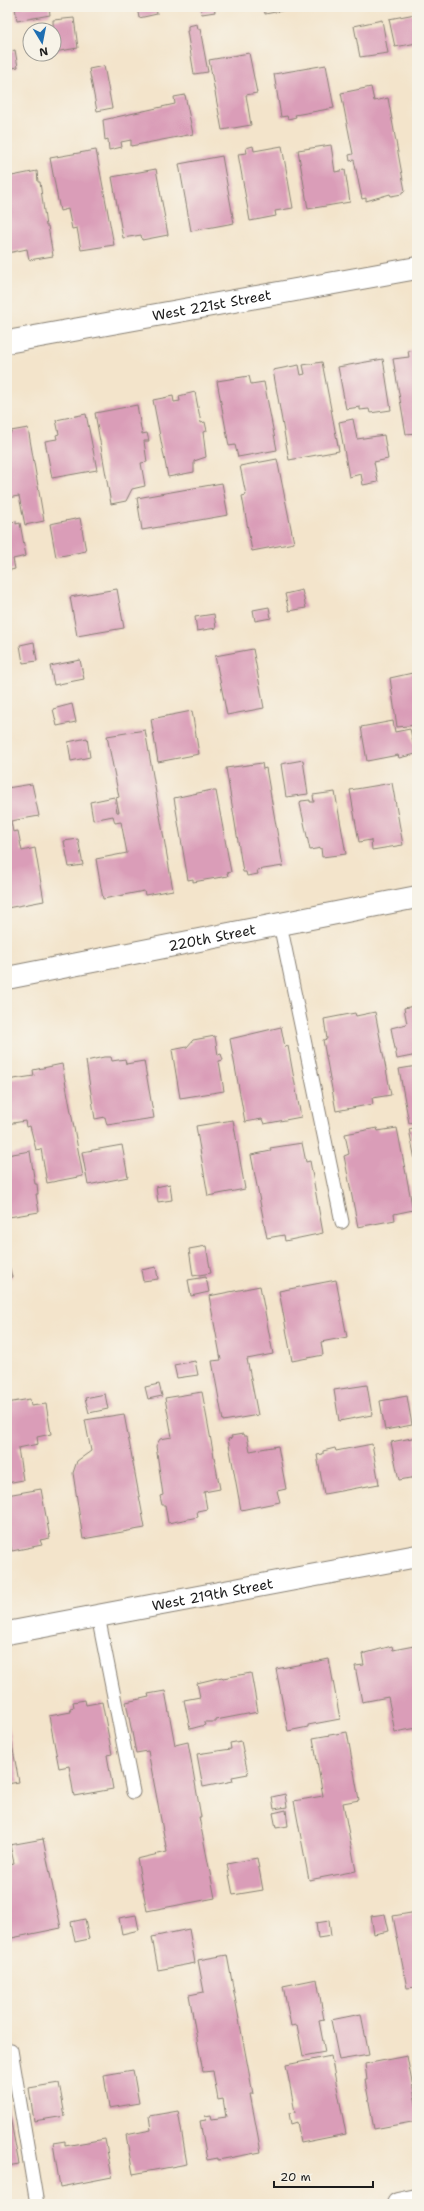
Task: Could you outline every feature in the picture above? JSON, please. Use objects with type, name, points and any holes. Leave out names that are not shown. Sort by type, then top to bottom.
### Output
[{"type":"street","name":"West 221st Street","points":[[7,342],[417,268]]},
{"type":"street","name":"220th Street","points":[[7,978],[417,897]]},
{"type":"street","name":"West 219th Street","points":[[7,1633],[417,1556]]},
{"type":"street","points":[[398,2204],[417,2200]]},
{"type":"lane","points":[[280,924],[342,1222]]},
{"type":"lane","points":[[98,1616],[133,1792]]},
{"type":"lane","points":[[11,2050],[37,2204]]},
{"type":"building","points":[[15,7],[49,7],[50,15],[17,21]]},
{"type":"building","points":[[137,7],[156,7],[157,14],[139,18]]},
{"type":"building","points":[[200,7],[214,7],[215,12],[202,14]]},
{"type":"building","points":[[264,7],[291,7],[291,9],[265,14]]},
{"type":"building","points":[[415,14],[417,43],[395,47],[389,19]]},
{"type":"building","points":[[74,18],[78,48],[62,51],[62,22],[53,22],[53,20]]},
{"type":"building","points":[[382,20],[388,53],[360,57],[354,26]]},
{"type":"building","points":[[197,24],[198,29],[200,29],[208,72],[194,74],[187,31],[188,26]]},
{"type":"building","points":[[15,50],[18,67],[7,69],[7,52]]},
{"type":"building","points":[[249,53],[257,93],[246,95],[251,125],[222,130],[209,60]]},
{"type":"building","points":[[326,65],[334,108],[295,115],[296,117],[288,119],[287,116],[281,117],[274,74]]},
{"type":"building","points":[[104,66],[112,108],[97,111],[89,69]]},
{"type":"building","points":[[371,87],[374,101],[388,98],[405,191],[402,192],[402,194],[391,196],[390,194],[366,201],[366,198],[362,199],[354,160],[350,161],[349,155],[353,154],[341,93]]},
{"type":"building","points":[[185,95],[193,134],[131,146],[131,140],[121,142],[122,147],[109,150],[108,139],[105,140],[103,120],[175,104],[174,97]]},
{"type":"building","points":[[331,145],[335,172],[345,170],[350,202],[308,209],[298,150]]},
{"type":"building","points":[[253,146],[254,151],[282,146],[293,208],[275,211],[276,216],[250,221],[238,154],[247,153],[246,148]]},
{"type":"building","points":[[96,150],[114,245],[81,250],[77,228],[72,229],[68,209],[60,211],[50,158]]},
{"type":"building","points":[[222,156],[234,223],[191,231],[179,164]]},
{"type":"building","points":[[156,169],[168,235],[142,240],[141,235],[123,238],[112,177]]},
{"type":"building","points":[[37,171],[46,226],[48,226],[53,256],[29,260],[27,249],[8,253],[7,177]]},
{"type":"building","points":[[417,350],[417,433],[406,434],[393,359],[409,357],[408,351]]},
{"type":"building","points":[[383,359],[391,410],[370,413],[369,409],[360,410],[360,407],[346,409],[338,367]]},
{"type":"building","points":[[322,362],[339,451],[289,460],[273,370],[299,365],[301,375],[305,374],[303,365]]},
{"type":"building","points":[[249,376],[251,384],[264,382],[277,450],[238,457],[235,445],[229,446],[217,381]]},
{"type":"building","points":[[195,392],[201,423],[205,422],[207,431],[203,432],[206,457],[194,461],[194,472],[168,477],[153,400],[173,396],[174,402],[180,401],[179,396]]},
{"type":"building","points":[[137,405],[142,434],[147,433],[149,441],[144,441],[147,462],[141,463],[145,486],[132,489],[126,501],[111,504],[95,413]]},
{"type":"building","points":[[86,414],[97,470],[52,478],[45,441],[57,439],[56,435],[59,434],[56,420]]},
{"type":"building","points":[[353,419],[357,439],[384,435],[388,459],[374,462],[378,482],[363,485],[361,474],[349,477],[339,422]]},
{"type":"building","points":[[28,428],[44,521],[25,525],[19,496],[7,498],[7,429],[9,429],[10,434],[11,431]]},
{"type":"building","points":[[277,459],[294,543],[252,551],[242,496],[246,495],[240,466]]},
{"type":"building","points":[[222,483],[228,515],[142,530],[137,498]]},
{"type":"building","points":[[80,518],[86,551],[56,557],[50,524]]},
{"type":"building","points":[[16,521],[16,524],[20,523],[26,556],[13,559],[15,569],[7,571],[7,523]]},
{"type":"building","points":[[117,589],[124,628],[77,636],[70,597]]},
{"type":"building","points":[[302,590],[306,608],[289,611],[285,594]]},
{"type":"building","points":[[269,607],[271,618],[255,621],[253,610]]},
{"type":"building","points":[[214,614],[216,628],[197,631],[195,617]]},
{"type":"building","points":[[34,642],[37,661],[23,663],[20,645]]},
{"type":"building","points":[[253,649],[264,708],[227,715],[215,656]]},
{"type":"building","points":[[80,660],[84,679],[54,685],[50,666]]},
{"type":"building","points":[[417,672],[417,725],[397,727],[390,678]]},
{"type":"building","points":[[72,704],[76,722],[57,726],[53,709]]},
{"type":"building","points":[[192,711],[199,754],[158,762],[151,719]]},
{"type":"building","points":[[393,721],[395,732],[410,729],[416,754],[399,758],[398,755],[367,761],[361,727]]},
{"type":"building","points":[[145,730],[173,890],[145,895],[144,891],[103,899],[96,859],[127,853],[121,822],[115,823],[113,816],[93,820],[90,802],[114,797],[117,812],[119,812],[116,798],[119,797],[107,736]]},
{"type":"building","points":[[87,738],[90,757],[71,761],[68,742]]},
{"type":"building","points":[[303,760],[308,794],[286,797],[281,764]]},
{"type":"building","points":[[262,763],[263,769],[266,768],[283,866],[257,870],[258,874],[247,876],[246,872],[243,872],[226,768]]},
{"type":"building","points":[[392,783],[403,845],[372,850],[371,840],[359,842],[350,790]]},
{"type":"building","points":[[32,784],[39,816],[11,821],[13,832],[18,831],[22,851],[35,848],[44,901],[7,908],[7,788]]},
{"type":"building","points":[[212,790],[216,791],[231,872],[227,873],[228,876],[193,882],[193,879],[188,880],[174,798]]},
{"type":"building","points":[[335,792],[346,854],[322,857],[321,848],[310,850],[300,804],[301,801],[310,800],[310,802],[314,802],[313,795]]},
{"type":"building","points":[[78,839],[83,865],[69,867],[64,841]]},
{"type":"building","points":[[417,998],[417,1055],[397,1059],[391,1028],[407,1024],[404,1008],[414,1006],[413,999]]},
{"type":"building","points":[[375,1012],[391,1095],[372,1098],[373,1104],[336,1111],[323,1040],[327,1039],[324,1019],[355,1013],[356,1016]]},
{"type":"building","points":[[281,1027],[285,1047],[288,1046],[301,1117],[264,1124],[262,1119],[245,1122],[230,1039]]},
{"type":"building","points":[[215,1036],[218,1055],[221,1054],[223,1060],[219,1061],[224,1091],[180,1098],[172,1050],[187,1047],[193,1040]]},
{"type":"building","points":[[111,1057],[112,1061],[125,1059],[126,1064],[144,1061],[154,1118],[107,1125],[105,1117],[95,1119],[86,1061]]},
{"type":"building","points":[[62,1064],[83,1176],[47,1183],[41,1149],[36,1150],[30,1126],[26,1127],[25,1121],[7,1124],[7,1080],[34,1076],[33,1070]]},
{"type":"building","points":[[417,1066],[417,1122],[409,1123],[399,1069]]},
{"type":"building","points":[[233,1120],[245,1189],[208,1196],[196,1126]]},
{"type":"building","points":[[417,1127],[417,1165],[416,1165],[409,1129]]},
{"type":"building","points":[[377,1128],[378,1131],[397,1128],[413,1210],[394,1214],[395,1220],[358,1227],[344,1156],[349,1154],[345,1134]]},
{"type":"building","points":[[302,1143],[306,1162],[310,1161],[323,1233],[285,1241],[284,1235],[267,1238],[251,1155],[271,1151],[270,1148]]},
{"type":"building","points":[[122,1145],[128,1177],[88,1185],[82,1152]]},
{"type":"building","points":[[30,1151],[35,1184],[37,1184],[38,1194],[36,1194],[39,1212],[9,1217],[7,1205],[7,1155]]},
{"type":"building","points":[[170,1184],[172,1200],[158,1202],[156,1187]]},
{"type":"building","points":[[206,1246],[211,1273],[193,1276],[189,1249]]},
{"type":"building","points":[[7,1257],[12,1277],[7,1278]]},
{"type":"building","points":[[156,1267],[158,1279],[143,1281],[141,1270]]},
{"type":"building","points":[[206,1277],[209,1292],[191,1296],[188,1280]]},
{"type":"building","points":[[336,1280],[347,1337],[321,1342],[323,1355],[292,1361],[279,1291]]},
{"type":"building","points":[[260,1286],[273,1354],[247,1359],[258,1415],[223,1421],[212,1361],[221,1360],[209,1296]]},
{"type":"building","points":[[195,1361],[198,1375],[177,1378],[174,1365]]},
{"type":"building","points":[[159,1384],[162,1396],[148,1399],[145,1387]]},
{"type":"building","points":[[367,1385],[372,1415],[339,1421],[334,1390]]},
{"type":"building","points":[[202,1392],[220,1489],[204,1492],[207,1509],[197,1511],[198,1517],[168,1523],[165,1505],[162,1505],[160,1496],[163,1495],[156,1446],[160,1439],[172,1437],[165,1398]]},
{"type":"building","points":[[105,1394],[108,1409],[89,1413],[85,1398]]},
{"type":"building","points":[[407,1396],[412,1425],[385,1430],[380,1401]]},
{"type":"building","points":[[30,1399],[31,1406],[46,1404],[51,1434],[37,1437],[38,1444],[18,1448],[23,1480],[7,1483],[7,1403]]},
{"type":"building","points":[[124,1414],[145,1528],[83,1539],[73,1473],[77,1461],[91,1451],[85,1420]]},
{"type":"building","points":[[243,1434],[244,1436],[247,1436],[250,1451],[278,1446],[286,1489],[277,1491],[280,1502],[241,1510],[228,1439],[232,1438],[231,1436]]},
{"type":"building","points":[[417,1437],[417,1477],[399,1480],[391,1442]]},
{"type":"building","points":[[372,1444],[379,1484],[324,1494],[317,1455],[323,1454],[323,1451],[335,1448],[336,1451]]},
{"type":"building","points":[[41,1489],[50,1538],[40,1540],[42,1545],[12,1551],[9,1539],[7,1539],[7,1495]]},
{"type":"building","points":[[392,1646],[393,1650],[414,1646],[417,1664],[417,1728],[395,1732],[388,1697],[362,1702],[355,1666],[364,1665],[362,1654]]},
{"type":"building","points":[[329,1659],[340,1719],[308,1725],[308,1727],[288,1731],[276,1669]]},
{"type":"building","points":[[251,1673],[258,1712],[216,1720],[216,1722],[204,1722],[205,1725],[190,1729],[184,1700],[200,1697],[197,1683],[222,1677]]},
{"type":"building","points":[[165,1691],[175,1745],[188,1742],[201,1817],[199,1817],[215,1898],[147,1911],[137,1859],[167,1852],[148,1751],[136,1753],[126,1702],[149,1697],[148,1694]]},
{"type":"building","points":[[85,1700],[86,1705],[102,1702],[112,1754],[107,1755],[113,1789],[74,1796],[69,1766],[59,1768],[49,1716],[71,1712],[70,1708],[74,1707],[73,1702]]},
{"type":"building","points":[[7,1717],[19,1782],[7,1784]]},
{"type":"building","points":[[347,1732],[359,1800],[343,1803],[356,1871],[309,1880],[294,1801],[323,1796],[313,1738]]},
{"type":"building","points":[[241,1741],[248,1774],[232,1777],[233,1781],[203,1787],[197,1754],[231,1749],[230,1743]]},
{"type":"building","points":[[285,1794],[287,1807],[274,1809],[272,1797]]},
{"type":"building","points":[[286,1810],[288,1826],[276,1828],[273,1813]]},
{"type":"building","points":[[43,1839],[61,1928],[7,1939],[7,1865],[14,1863],[10,1845]]},
{"type":"building","points":[[257,1858],[263,1890],[233,1895],[227,1864]]},
{"type":"building","points":[[417,1912],[417,1987],[407,1988],[393,1916]]},
{"type":"building","points":[[385,1914],[389,1931],[374,1934],[371,1916]]},
{"type":"building","points":[[136,1915],[139,1930],[122,1934],[119,1918]]},
{"type":"building","points":[[85,1919],[89,1939],[75,1942],[71,1922]]},
{"type":"building","points":[[329,1921],[331,1936],[318,1938],[316,1923]]},
{"type":"building","points":[[189,1929],[195,1963],[158,1970],[152,1937]]},
{"type":"building","points":[[227,1955],[253,2094],[250,2094],[261,2152],[218,2160],[218,2158],[207,2160],[200,2121],[206,2120],[205,2116],[211,2115],[212,2119],[226,2117],[223,2099],[218,2100],[213,2071],[203,2072],[189,1995],[204,1992],[198,1960]]},
{"type":"building","points":[[317,1979],[324,2020],[319,2021],[325,2052],[303,2056],[297,2025],[291,2026],[283,1986]]},
{"type":"building","points":[[361,2014],[369,2055],[339,2060],[331,2020]]},
{"type":"building","points":[[331,2056],[346,2134],[301,2143],[297,2122],[291,2124],[289,2113],[295,2112],[286,2065]]},
{"type":"building","points":[[407,2056],[417,2109],[417,2121],[374,2129],[365,2080],[367,2080],[365,2064]]},
{"type":"building","points":[[133,2070],[139,2103],[109,2108],[104,2075]]},
{"type":"building","points":[[59,2083],[65,2116],[34,2121],[29,2088]]},
{"type":"building","points":[[7,2101],[19,2164],[7,2166]]},
{"type":"building","points":[[178,2111],[187,2164],[133,2174],[126,2135],[151,2130],[149,2116]]},
{"type":"building","points":[[105,2139],[112,2177],[60,2187],[53,2143],[65,2141],[65,2146]]}]
